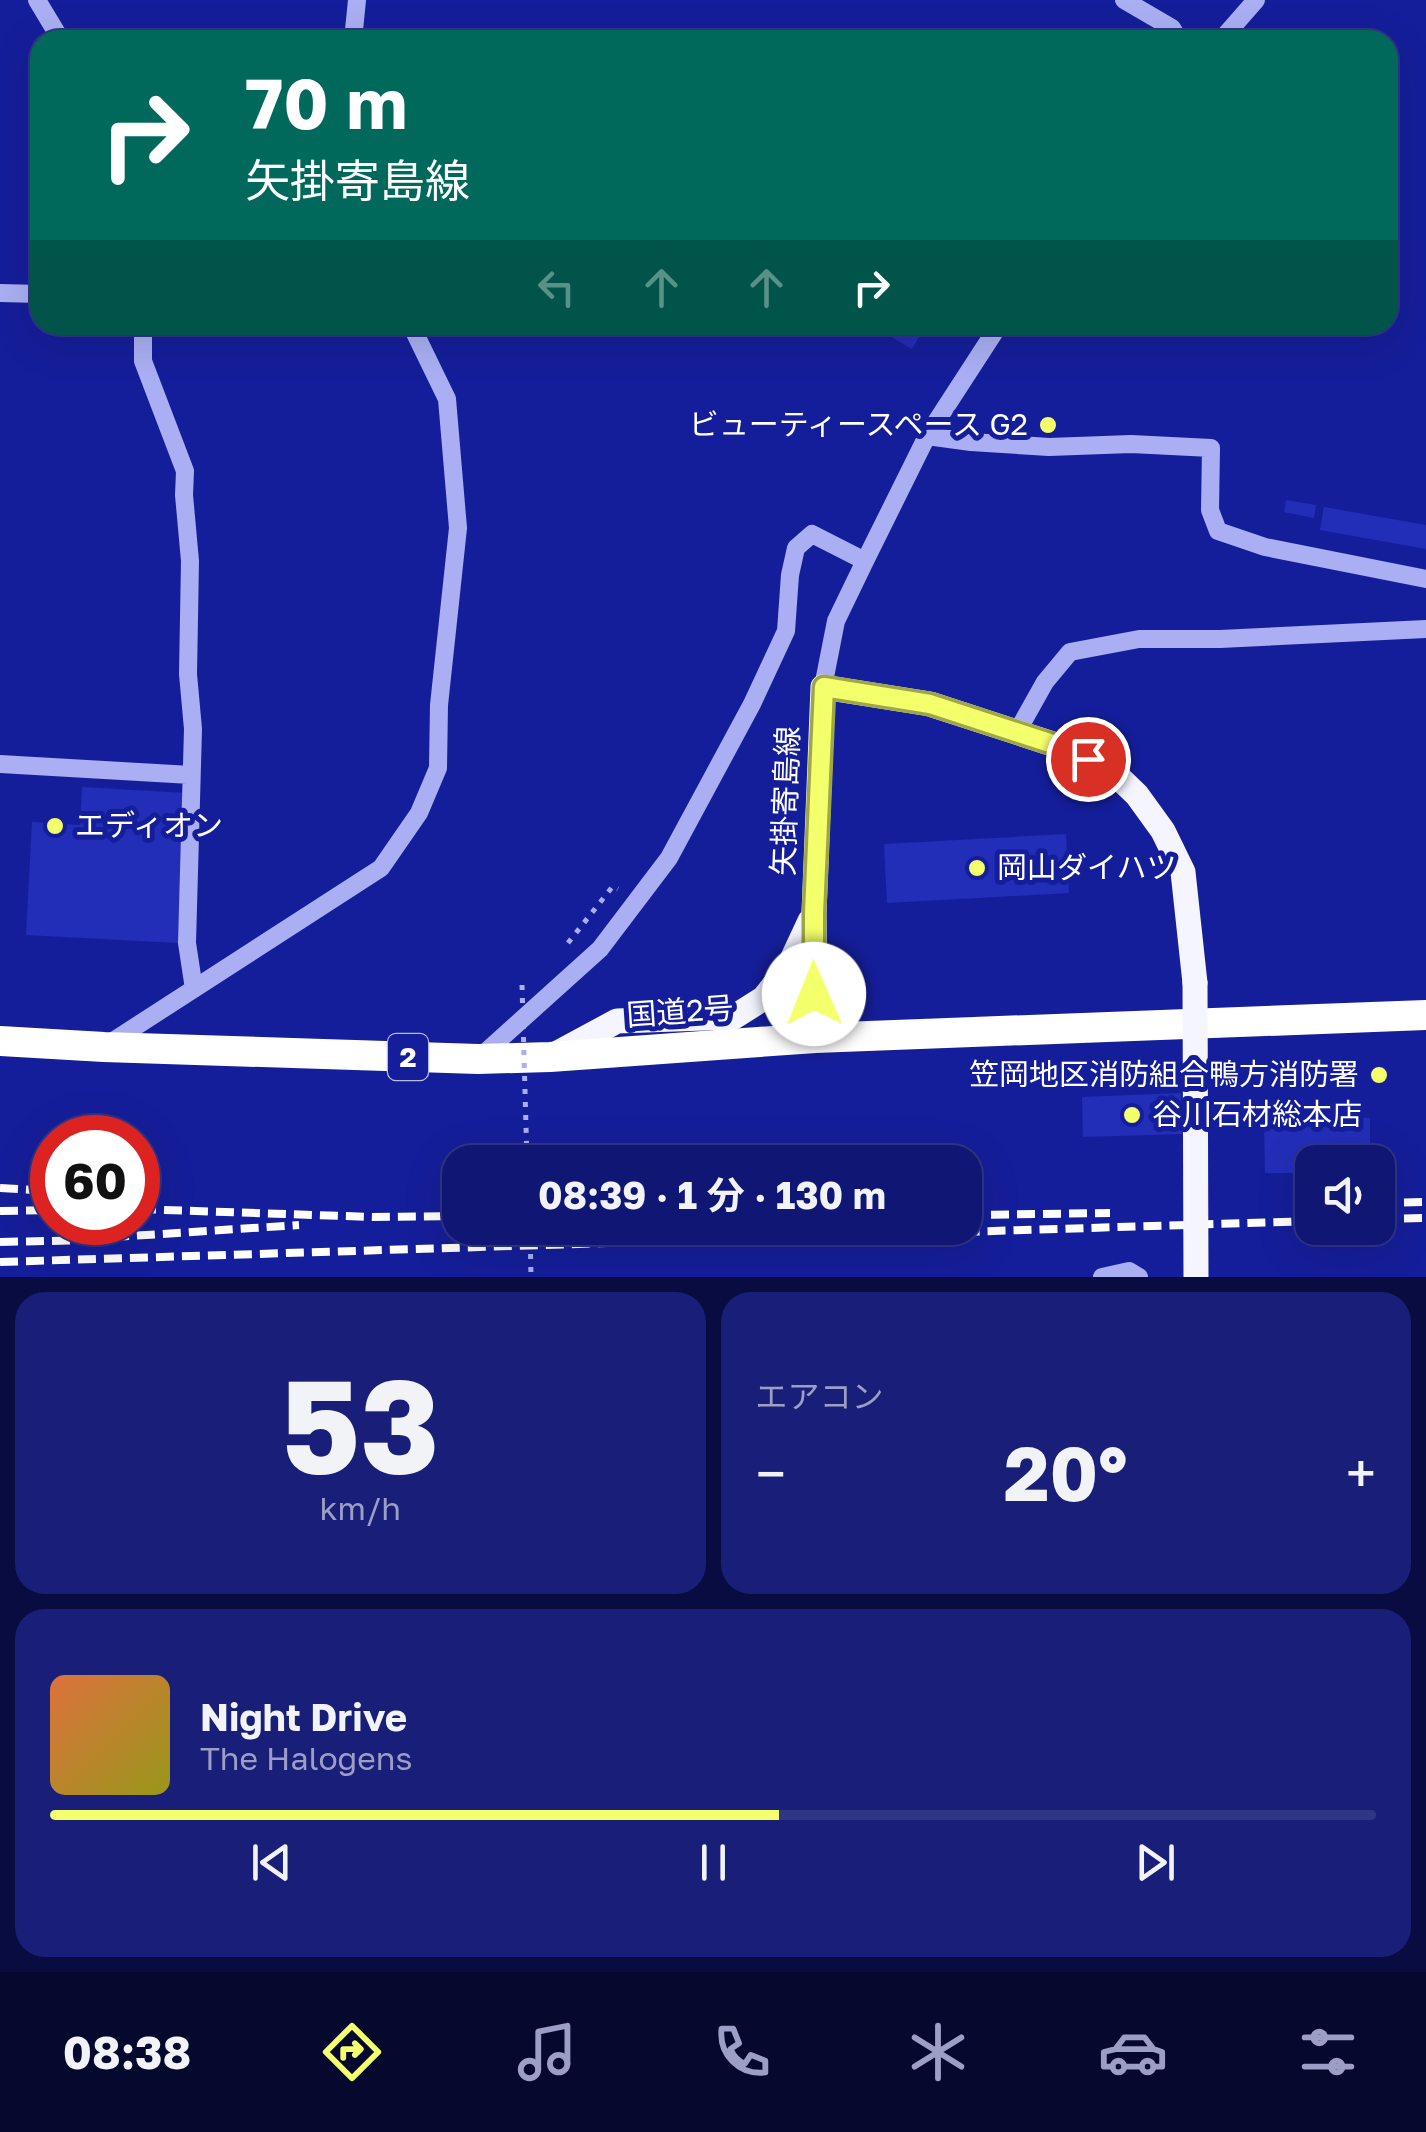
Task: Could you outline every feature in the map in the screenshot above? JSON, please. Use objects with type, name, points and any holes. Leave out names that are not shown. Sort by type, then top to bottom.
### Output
[{"type":"highway","name":"国道2号","points":[[0,1041],[478,1059],[550,1058],[814,1038],[1426,1014]]},
{"type":"main road","name":"矢掛寄島線","points":[[814,1038],[814,913],[824,687],[930,704],[1065,748],[1111,770],[1137,795],[1163,831],[1184,872],[1195,983],[1196,1277]]},
{"type":"main road","points":[[550,1058],[617,1021],[734,1017],[764,998],[788,966],[814,913]]},
{"type":"street","points":[[36,0],[55,30]]},
{"type":"street","points":[[354,30],[357,0]]},
{"type":"street","points":[[1124,0],[1173,30]]},
{"type":"street","points":[[1230,30],[1256,0]]},
{"type":"street","points":[[0,293],[30,294]]},
{"type":"street","points":[[143,335],[143,361],[186,470],[192,728],[187,943],[194,989]]},
{"type":"street","points":[[104,1047],[381,868],[419,814],[438,768],[440,705],[458,528],[447,399],[416,335]]},
{"type":"street","points":[[824,687],[836,621],[864,561],[927,436],[993,335]]},
{"type":"street","points":[[927,436],[1049,447],[1131,444],[1211,448],[1210,510],[1218,531],[1265,547],[1426,579]]},
{"type":"street","points":[[478,1059],[600,948],[669,858],[752,704],[786,631],[796,548],[812,534],[864,561]]},
{"type":"street","points":[[1018,732],[1045,682],[1070,652],[1138,639],[1426,629]]},
{"type":"street","points":[[0,764],[191,775]]},
{"type":"street","points":[[1102,1277],[1130,1271],[1139,1277]]},
{"type":"path","points":[[558,952],[613,886]]},
{"type":"path","points":[[527,1145],[522,986],[534,974]]},
{"type":"path","points":[[530,1245],[531,1277]]},
{"type":"building","points":[[888,335],[920,335],[912,349]]},
{"type":"building","points":[[1286,500],[1316,505],[1314,518],[1284,512]]},
{"type":"building","points":[[1324,507],[1426,525],[1426,549],[1320,530]]},
{"type":"building","points":[[82,787],[185,793],[178,943],[26,935],[32,822],[80,825]]},
{"type":"building","name":"岡山ダイハツ","points":[[1066,834],[1069,893],[887,903],[884,844]]},
{"type":"building","name":"谷川石材総本店","points":[[1181,1093],[1183,1134],[1083,1137],[1082,1097]]},
{"type":"building","points":[[1264,1118],[1370,1118],[1370,1145],[1295,1145],[1295,1173],[1265,1173]]},
{"type":"railway","points":[[0,1188],[30,1190]]},
{"type":"railway","points":[[1395,1203],[1426,1202]]},
{"type":"railway","points":[[0,1211],[30,1210]]},
{"type":"railway","points":[[160,1210],[442,1216]]},
{"type":"railway","points":[[982,1215],[1110,1213]]},
{"type":"railway","points":[[1395,1219],[1426,1218]]},
{"type":"railway","points":[[0,1262],[1295,1222]]},
{"type":"railway","points":[[160,1234],[299,1225]]},
{"type":"railway","points":[[0,1242],[30,1241]]},
{"type":"place","name":"ビューティースペース G2","points":[[1048,425]]},
{"type":"place","name":"エディオン","points":[[55,826]]},
{"type":"place","name":"岡山ダイハツ","points":[[977,868]]},
{"type":"place","name":"笠岡地区消防組合鴨方消防署","points":[[1379,1075]]},
{"type":"place","name":"谷川石材総本店","points":[[1132,1115]]},
{"type":"route","points":[[814,994],[824,687],[930,704],[1088,759]]}]
